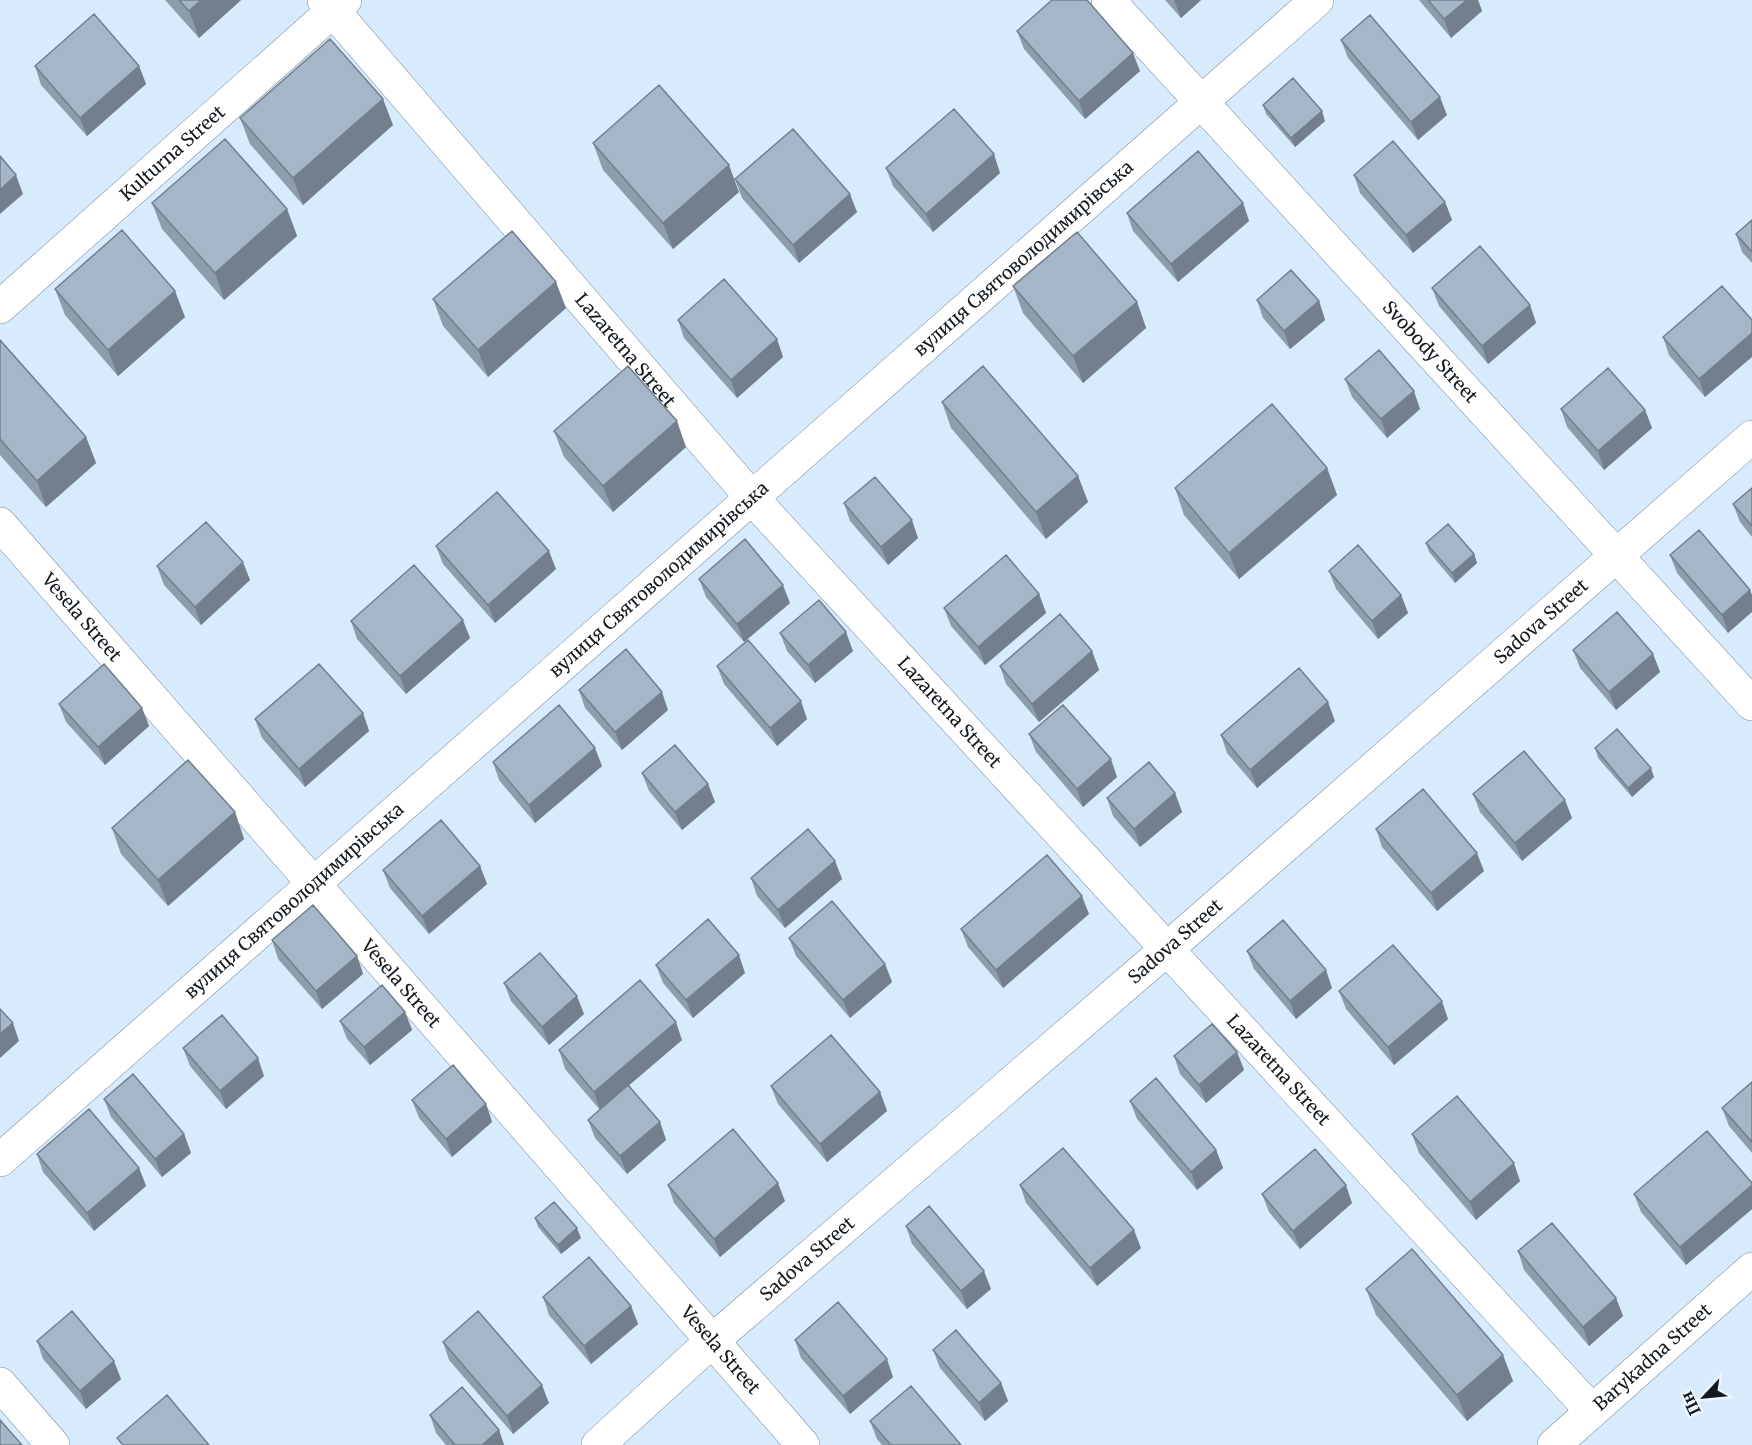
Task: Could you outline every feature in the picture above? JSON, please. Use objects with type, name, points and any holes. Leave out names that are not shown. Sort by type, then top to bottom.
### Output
[{"type":"street","name":"Svobody Street","points":[[1108,0],[1752,704]]},
{"type":"street","name":"вулиця Святоволодимирівська","points":[[0,1160],[1317,0]]},
{"type":"street","name":"Kulturna Street","points":[[0,307],[334,4]]},
{"type":"street","name":"Lazaretna Street","points":[[334,4],[752,498],[1592,1410]]},
{"type":"street","name":"Sadova Street","points":[[598,1445],[712,1341],[1167,950],[1752,437]]},
{"type":"street","name":"Vesela Street","points":[[0,524],[803,1445]]},
{"type":"street","name":"Barykadna Street","points":[[1554,1445],[1752,1269]]},
{"type":"street","points":[[0,1384],[53,1445]]},
{"type":"building","points":[[179,0],[201,0],[189,11]]},
{"type":"building","points":[[1052,0],[1087,0],[1133,53],[1079,101],[1017,31]]},
{"type":"building","points":[[1428,0],[1467,0],[1444,19]]},
{"type":"building","points":[[94,14],[139,66],[80,118],[35,66]]},
{"type":"building","points":[[1370,15],[1440,97],[1411,122],[1341,40]]},
{"type":"building","points":[[330,39],[383,99],[293,178],[240,118]]},
{"type":"building","points":[[1293,78],[1322,111],[1291,138],[1263,105]]},
{"type":"building","points":[[659,85],[729,165],[663,223],[593,143]]},
{"type":"building","points":[[954,109],[994,154],[926,214],[886,168]]},
{"type":"building","points":[[793,129],[850,194],[793,245],[735,179]]},
{"type":"building","points":[[225,139],[287,209],[215,273],[152,203]]},
{"type":"building","points":[[1393,141],[1445,202],[1406,235],[1354,175]]},
{"type":"building","points":[[1198,151],[1243,203],[1171,264],[1127,213]]},
{"type":"building","points":[[0,156],[16,175],[0,190]]},
{"type":"building","points":[[1752,220],[1752,252],[1736,234]]},
{"type":"building","points":[[122,230],[175,291],[108,350],[55,289]]},
{"type":"building","points":[[512,231],[556,282],[478,350],[433,299]]},
{"type":"building","points":[[1077,232],[1137,302],[1073,356],[1013,286]]},
{"type":"building","points":[[1480,246],[1530,305],[1482,346],[1432,288]]},
{"type":"building","points":[[1291,270],[1319,301],[1284,331],[1257,300]]},
{"type":"building","points":[[724,279],[777,339],[731,380],[678,320]]},
{"type":"building","points":[[1722,286],[1752,320],[1752,333],[1699,379],[1663,337]]},
{"type":"building","points":[[0,340],[86,437],[37,481],[0,439]]},
{"type":"building","points":[[1379,350],[1414,391],[1381,419],[1345,379]]},
{"type":"building","points":[[628,366],[677,421],[603,486],[554,431]]},
{"type":"building","points":[[983,366],[1078,476],[1036,512],[942,402]]},
{"type":"building","points":[[1608,368],[1645,410],[1598,451],[1561,409]]},
{"type":"building","points":[[1272,404],[1327,468],[1229,553],[1175,488]]},
{"type":"building","points":[[875,477],[912,520],[881,547],[844,503]]},
{"type":"building","points":[[1752,488],[1752,526],[1733,504]]},
{"type":"building","points":[[497,492],[549,551],[488,605],[436,546]]},
{"type":"building","points":[[206,522],[243,562],[195,607],[157,566]]},
{"type":"building","points":[[1448,524],[1474,554],[1452,573],[1426,543]]},
{"type":"building","points":[[1699,530],[1750,590],[1722,615],[1670,555]]},
{"type":"building","points":[[745,539],[783,585],[737,624],[699,579]]},
{"type":"building","points":[[1358,545],[1401,595],[1372,621],[1329,571]]},
{"type":"building","points":[[1006,555],[1039,594],[978,647],[944,608]]},
{"type":"building","points":[[414,565],[463,620],[400,676],[351,621]]},
{"type":"building","points":[[819,600],[846,632],[808,665],[780,633]]},
{"type":"building","points":[[1617,612],[1653,654],[1609,692],[1573,650]]},
{"type":"building","points":[[1060,614],[1092,651],[1032,704],[1000,666]]},
{"type":"building","points":[[748,640],[801,701],[770,728],[717,666]]},
{"type":"building","points":[[626,649],[662,692],[615,732],[579,690]]},
{"type":"building","points":[[104,664],[142,708],[98,747],[59,704]]},
{"type":"building","points":[[319,664],[363,713],[299,769],[255,719]]},
{"type":"building","points":[[1299,668],[1328,702],[1250,770],[1221,735]]},
{"type":"building","points":[[559,705],[595,748],[529,805],[493,762]]},
{"type":"building","points":[[1063,705],[1111,759],[1077,789],[1029,734]]},
{"type":"building","points":[[1617,729],[1651,768],[1628,788],[1595,748]]},
{"type":"building","points":[[675,745],[708,784],[675,812],[642,773]]},
{"type":"building","points":[[1524,751],[1565,800],[1515,843],[1473,794]]},
{"type":"building","points":[[188,760],[235,812],[158,880],[112,828]]},
{"type":"building","points":[[1149,762],[1175,793],[1134,829],[1107,798]]},
{"type":"building","points":[[1423,789],[1477,853],[1431,893],[1376,829]]},
{"type":"building","points":[[441,820],[480,866],[422,916],[383,870]]},
{"type":"building","points":[[808,829],[835,861],[778,910],[751,878]]},
{"type":"building","points":[[1047,855],[1082,896],[996,970],[961,929]]},
{"type":"building","points":[[832,901],[885,964],[843,1000],[789,938]]},
{"type":"building","points":[[313,905],[357,956],[316,991],[272,940]]},
{"type":"building","points":[[708,919],[739,955],[686,1000],[656,965]]},
{"type":"building","points":[[1283,920],[1326,970],[1290,1001],[1247,951]]},
{"type":"building","points":[[1393,945],[1442,1001],[1388,1047],[1339,991]]},
{"type":"building","points":[[540,953],[577,996],[542,1027],[504,983]]},
{"type":"building","points":[[640,980],[676,1022],[594,1092],[559,1050]]},
{"type":"building","points":[[382,985],[405,1012],[364,1047],[340,1021]]},
{"type":"building","points":[[0,1009],[13,1023],[0,1034]]},
{"type":"building","points":[[222,1015],[258,1058],[220,1091],[183,1048]]},
{"type":"building","points":[[1212,1024],[1237,1052],[1199,1085],[1174,1056]]},
{"type":"building","points":[[831,1035],[880,1092],[820,1144],[771,1086]]},
{"type":"building","points":[[453,1065],[486,1104],[446,1139],[412,1100]]},
{"type":"building","points":[[133,1074],[184,1134],[155,1159],[104,1099]]},
{"type":"building","points":[[1156,1078],[1216,1150],[1191,1172],[1130,1101]]},
{"type":"building","points":[[1752,1082],[1752,1142],[1722,1108]]},
{"type":"building","points":[[628,1085],[660,1122],[620,1156],[588,1120]]},
{"type":"building","points":[[1457,1096],[1514,1163],[1470,1202],[1412,1134]]},
{"type":"building","points":[[89,1109],[139,1168],[87,1213],[37,1154]]},
{"type":"building","points":[[733,1129],[778,1183],[714,1239],[668,1185]]},
{"type":"building","points":[[1707,1131],[1752,1185],[1680,1247],[1634,1194]]},
{"type":"building","points":[[1063,1148],[1134,1230],[1090,1268],[1020,1185]]},
{"type":"building","points":[[1315,1149],[1346,1185],[1293,1231],[1262,1194]]},
{"type":"building","points":[[554,1202],[577,1228],[558,1245],[535,1218]]},
{"type":"building","points":[[929,1206],[984,1271],[961,1291],[906,1226]]},
{"type":"building","points":[[1552,1223],[1616,1298],[1583,1327],[1518,1251]]},
{"type":"building","points":[[1412,1249],[1503,1355],[1457,1395],[1366,1289]]},
{"type":"building","points":[[589,1257],[631,1306],[584,1346],[543,1297]]},
{"type":"building","points":[[838,1302],[887,1359],[843,1396],[795,1340]]},
{"type":"building","points":[[72,1311],[114,1361],[80,1391],[37,1341]]},
{"type":"building","points":[[478,1311],[542,1385],[507,1416],[443,1342]]},
{"type":"building","points":[[956,1330],[1001,1383],[979,1403],[933,1350]]},
{"type":"building","points":[[911,1386],[961,1445],[891,1445],[870,1421]]},
{"type":"building","points":[[462,1387],[499,1430],[482,1445],[455,1445],[430,1415]]},
{"type":"building","points":[[167,1395],[209,1445],[123,1445],[117,1438]]},
{"type":"building","points":[[0,1420],[22,1445],[0,1445]]}]
